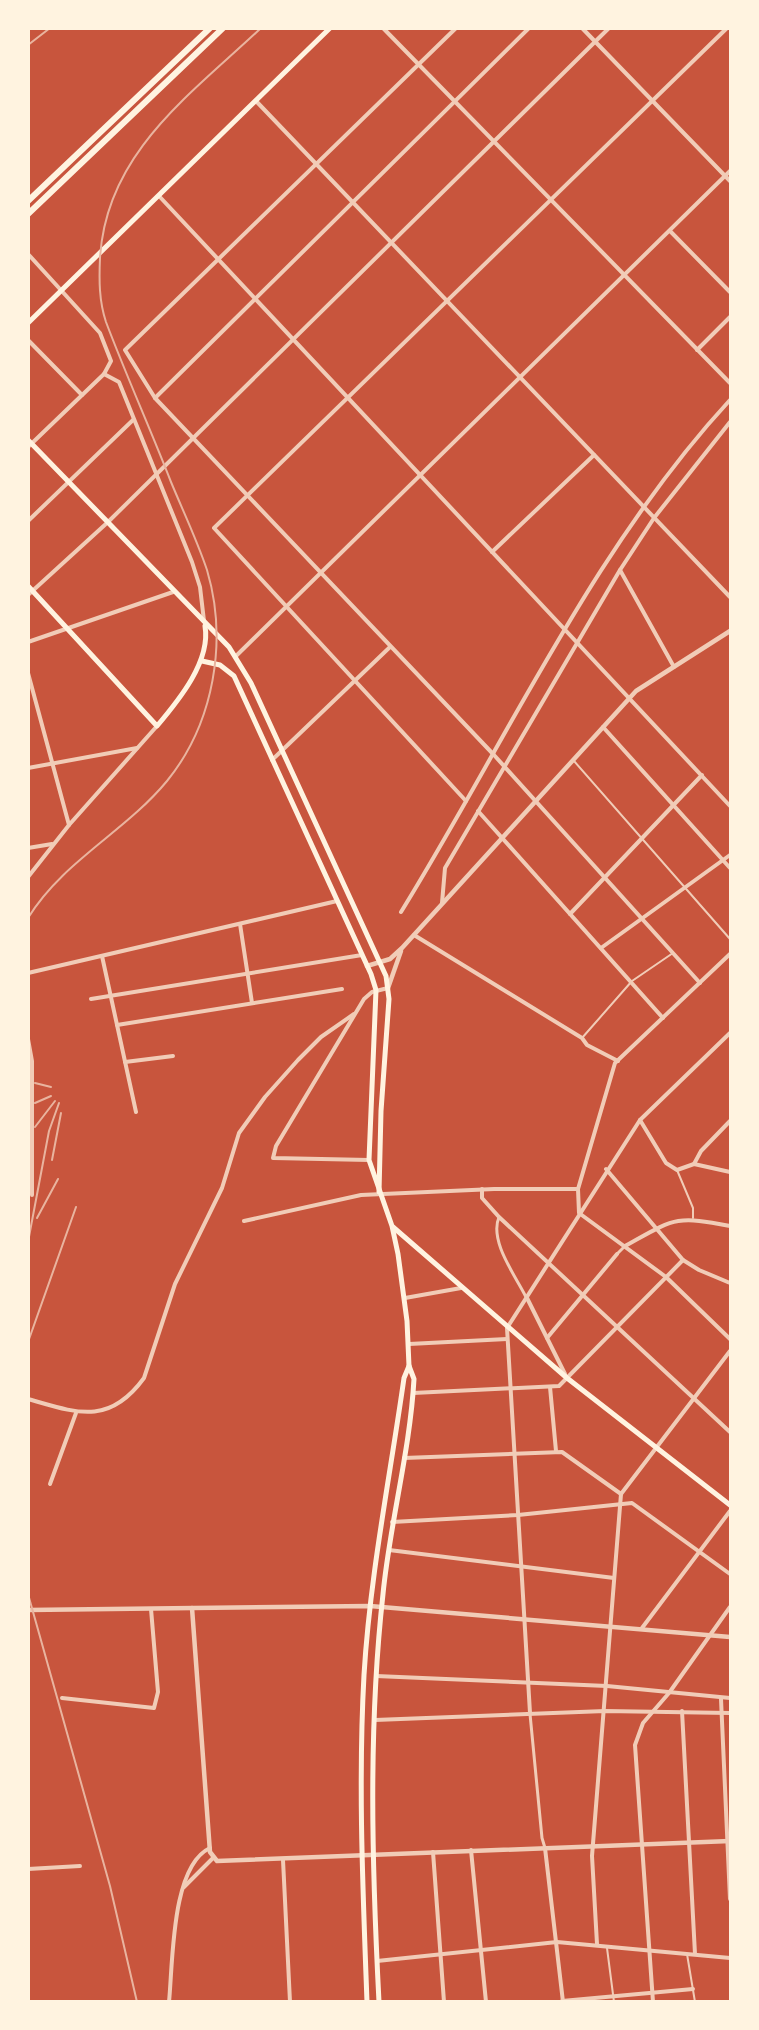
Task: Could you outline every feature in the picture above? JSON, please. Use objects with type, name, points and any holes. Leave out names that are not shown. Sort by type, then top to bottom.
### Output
[{"type":"main road","points":[[28,201],[210,28]]},
{"type":"main road","points":[[28,214],[223,28]]},
{"type":"main road","points":[[28,323],[330,28]]},
{"type":"main road","points":[[30,444],[236,656],[245,670],[283,751],[381,962],[388,988],[379,1194]]},
{"type":"main road","points":[[30,591],[157,726],[202,661],[206,645],[205,625]]},
{"type":"main road","points":[[202,661],[226,668],[234,676],[376,990],[369,1160],[392,1226],[405,1298],[409,1366],[414,1379],[388,1550],[376,1676],[373,1855],[380,2001]]},
{"type":"main road","points":[[392,1226],[567,1378],[730,1505]]},
{"type":"main road","points":[[368,2001],[361,1856],[364,1676],[370,1606],[404,1378],[409,1366]]},
{"type":"street","points":[[383,28],[730,383]]},
{"type":"street","points":[[456,28],[125,350],[154,398],[494,755],[606,876],[700,983]]},
{"type":"street","points":[[154,398],[529,28]]},
{"type":"street","points":[[582,28],[730,181]]},
{"type":"street","points":[[30,591],[108,522],[609,28]]},
{"type":"street","points":[[466,801],[214,528],[727,28]]},
{"type":"street","points":[[256,101],[730,597]]},
{"type":"street","points":[[236,656],[730,171]]},
{"type":"street","points":[[159,196],[730,806]]},
{"type":"street","points":[[670,231],[730,292]]},
{"type":"street","points":[[28,254],[100,333],[111,361],[104,374],[30,444]]},
{"type":"street","points":[[697,350],[730,317]]},
{"type":"street","points":[[28,340],[82,395]]},
{"type":"street","points":[[104,374],[119,382],[197,576],[205,625]]},
{"type":"street","points":[[401,912],[566,630],[643,507],[730,400]]},
{"type":"street","points":[[28,521],[134,420]]},
{"type":"street","points":[[442,904],[445,868],[620,570],[654,518],[730,422]]},
{"type":"street","points":[[492,552],[594,455]]},
{"type":"street","points":[[620,570],[674,667]]},
{"type":"street","points":[[28,642],[173,592]]},
{"type":"street","points":[[367,966],[381,962],[402,948],[629,698],[730,632]]},
{"type":"street","points":[[272,760],[390,647]]},
{"type":"street","points":[[28,673],[69,825]]},
{"type":"street","points":[[28,877],[69,825],[157,726]]},
{"type":"street","points":[[603,727],[730,868]]},
{"type":"street","points":[[28,768],[138,748]]},
{"type":"street","points":[[570,914],[702,775]]},
{"type":"street","points":[[478,811],[663,1018]]},
{"type":"street","points":[[28,848],[53,844]]},
{"type":"street","points":[[601,948],[730,855]]},
{"type":"street","points":[[28,973],[337,901]]},
{"type":"street","points":[[240,924],[252,1003]]},
{"type":"street","points":[[414,935],[582,1038],[587,1045],[618,1061]]},
{"type":"street","points":[[369,1160],[273,1158],[276,1146],[366,996],[376,990],[388,988],[402,948]]},
{"type":"street","points":[[579,1213],[578,1189],[618,1061],[730,954]]},
{"type":"street","points":[[91,999],[362,955]]},
{"type":"street","points":[[102,956],[136,1112]]},
{"type":"street","points":[[117,1025],[342,989]]},
{"type":"street","points":[[28,1399],[76,1413],[93,1412],[113,1405],[136,1388],[144,1378],[175,1284],[222,1188],[239,1133],[265,1097],[298,1060],[321,1037],[354,1014]]},
{"type":"street","points":[[693,1989],[562,2001],[557,1942],[542,1838],[530,1713],[507,1328],[606,1169],[640,1120],[730,1033]]},
{"type":"street","points":[[28,1039],[32,1061],[32,1196]]},
{"type":"street","points":[[125,1062],[174,1056]]},
{"type":"street","points":[[640,1120],[666,1163],[677,1170],[694,1164],[730,1172]]},
{"type":"street","points":[[694,1164],[701,1151],[730,1122]]},
{"type":"street","points":[[606,1169],[683,1260],[699,1270],[730,1283]]},
{"type":"street","points":[[482,1189],[482,1198],[499,1217],[584,1293],[730,1432]]},
{"type":"street","points":[[244,1221],[353,1196],[482,1189],[578,1189]]},
{"type":"street","points":[[579,1213],[666,1277],[730,1339]]},
{"type":"street","points":[[499,1217],[495,1226],[497,1238],[567,1378]]},
{"type":"street","points":[[547,1338],[625,1246],[677,1219],[693,1218],[730,1226]]},
{"type":"street","points":[[413,1393],[559,1386],[683,1260]]},
{"type":"street","points":[[405,1298],[461,1288]]},
{"type":"street","points":[[409,1344],[507,1339]]},
{"type":"street","points":[[597,1944],[592,1845],[605,1711],[621,1494],[657,1450],[730,1351]]},
{"type":"street","points":[[550,1387],[556,1451]]},
{"type":"street","points":[[50,1484],[76,1413]]},
{"type":"street","points":[[403,1458],[556,1451],[568,1454],[621,1494]]},
{"type":"street","points":[[392,1522],[518,1515],[620,1503],[637,1505],[730,1574]]},
{"type":"street","points":[[642,1628],[730,1511]]},
{"type":"street","points":[[388,1550],[614,1578]]},
{"type":"street","points":[[28,1610],[382,1606],[730,1637]]},
{"type":"street","points":[[653,2001],[635,1745],[643,1724],[655,1712],[730,1607]]},
{"type":"street","points":[[192,1608],[210,1848],[213,1858],[220,1863],[471,1849],[729,1841]]},
{"type":"street","points":[[62,1698],[154,1708],[158,1692],[151,1609]]},
{"type":"street","points":[[376,1676],[607,1686],[721,1699],[730,1698]]},
{"type":"street","points":[[721,1699],[730,1899]]},
{"type":"street","points":[[375,1720],[605,1711],[730,1713]]},
{"type":"street","points":[[682,1711],[695,1954]]},
{"type":"street","points":[[169,2001],[179,1892],[199,1854],[210,1848]]},
{"type":"street","points":[[471,1849],[486,2001]]},
{"type":"street","points":[[433,1851],[444,2001]]},
{"type":"street","points":[[179,1892],[213,1858]]},
{"type":"street","points":[[283,1860],[290,2001]]},
{"type":"street","points":[[28,1869],[80,1866]]},
{"type":"street","points":[[377,1960],[440,1956],[557,1942],[730,1958]]},
{"type":"lane","points":[[573,760],[730,939]]},
{"type":"lane","points":[[582,1038],[632,981],[674,953]]},
{"type":"lane","points":[[677,1170],[693,1208],[693,1218]]},
{"type":"lane","points":[[607,1945],[614,2001]]},
{"type":"lane","points":[[687,1954],[695,2001]]},
{"type":"railway","points":[[28,45],[50,28]]},
{"type":"railway","points":[[28,918],[42,898],[76,863],[132,816],[167,781],[196,734],[206,707],[213,680],[216,653],[213,597],[207,570],[106,322],[100,290],[100,258],[106,221],[118,187],[135,157],[180,103],[261,28]]},
{"type":"railway","points":[[35,1083],[51,1087]]},
{"type":"railway","points":[[35,1103],[51,1096]]},
{"type":"railway","points":[[35,1127],[55,1101]]},
{"type":"railway","points":[[28,1242],[49,1131],[59,1103]]},
{"type":"railway","points":[[52,1160],[61,1113]]},
{"type":"railway","points":[[37,1218],[58,1179]]},
{"type":"railway","points":[[28,1342],[76,1207]]},
{"type":"railway","points":[[28,1594],[110,1886],[137,2002]]}]
